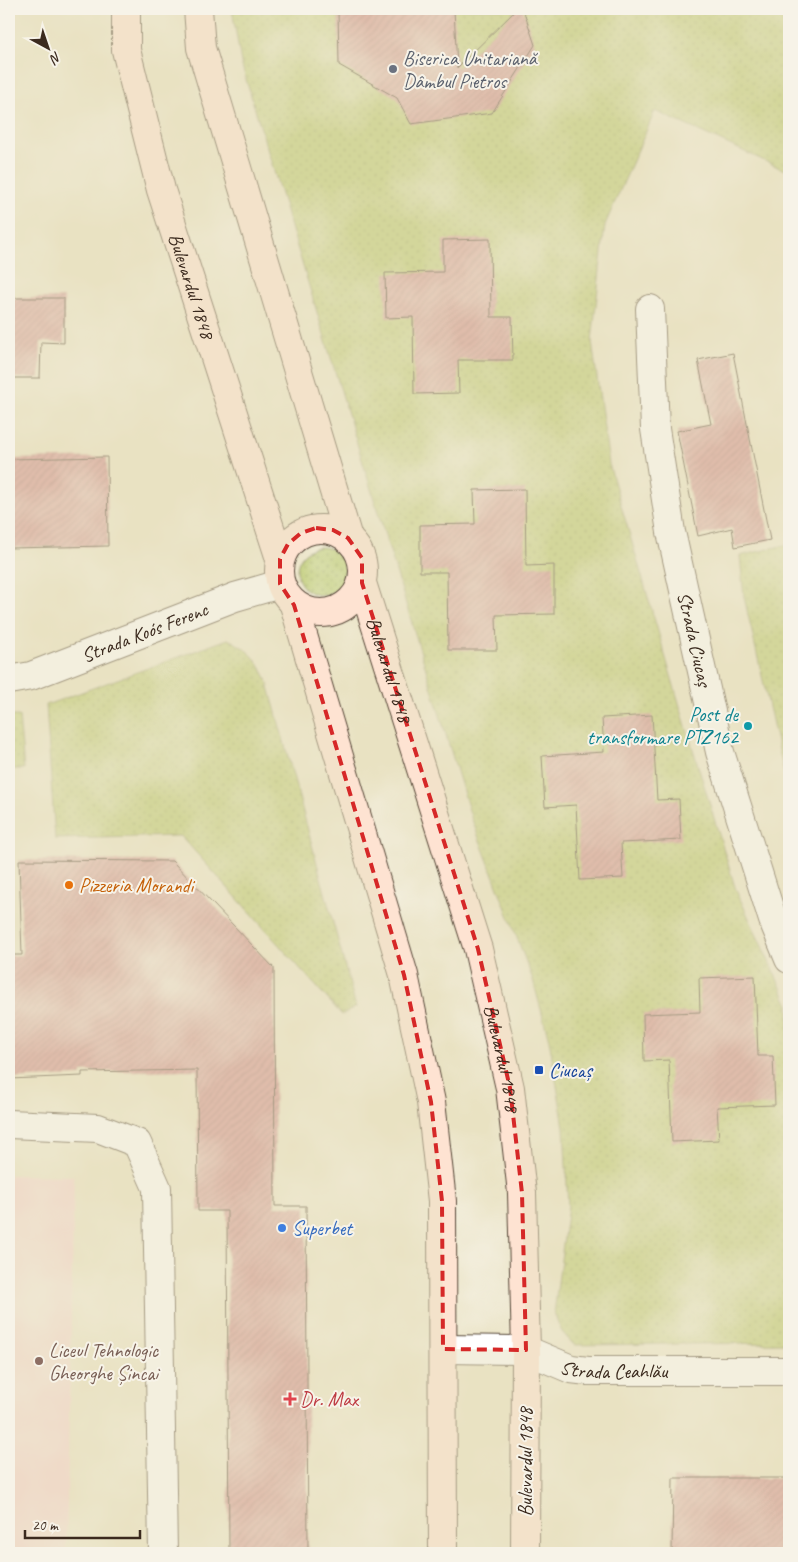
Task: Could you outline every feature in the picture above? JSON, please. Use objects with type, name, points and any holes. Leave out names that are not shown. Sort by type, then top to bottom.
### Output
[{"type":"street","name":"Bulevardul 1848","points":[[126,9],[126,50],[161,190],[285,583],[404,975],[431,1102],[442,1201],[444,1553]]},
{"type":"street","points":[[198,9],[201,48],[348,538],[362,558],[364,571],[362,583],[354,598],[341,609],[325,614],[308,612],[285,583],[288,544],[301,533],[316,528],[333,530],[348,538]]},
{"type":"street","name":"Strada Ciucaș","points":[[650,309],[655,429],[671,532],[720,752],[773,920],[789,959]]},
{"type":"street","name":"Strada Koós Ferenc","points":[[9,680],[31,676],[236,597],[285,583]]},
{"type":"street","name":"Bulevardul 1848","points":[[362,583],[478,949],[510,1088],[522,1193],[526,1350],[525,1553]]},
{"type":"street","points":[[9,1124],[98,1128],[137,1143],[157,1188],[163,1553]]},
{"type":"street","name":"Strada Ceahlău","points":[[443,1350],[526,1350],[571,1370],[789,1371]]},
{"type":"highlighted area","points":[[316,528],[333,530],[348,538],[362,558],[362,583],[478,949],[510,1088],[522,1193],[526,1350],[443,1349],[442,1201],[431,1102],[404,975],[294,605],[280,584],[280,559],[288,544],[301,533]]},
{"type":"shaded area","name":"Liceul Tehnologic Gheorghe Șincai","points":[[9,1175],[74,1176],[66,1553],[9,1553]]},
{"type":"green space","points":[[232,9],[789,9],[789,172],[655,111],[605,225],[592,341],[609,464],[682,713],[736,890],[789,1005],[789,1343],[574,1345],[562,1332],[554,1313],[568,1206],[564,1127],[549,1040],[533,980],[471,817],[241,63]]},
{"type":"green space","points":[[789,544],[789,795],[744,597],[740,556]]},
{"type":"green space","points":[[321,547],[330,549],[338,554],[343,562],[345,571],[343,580],[338,588],[330,593],[321,595],[312,593],[304,588],[299,580],[297,571],[299,562],[304,554],[312,549]]},
{"type":"green space","points":[[228,639],[249,652],[261,668],[268,683],[356,1007],[342,1015],[181,836],[55,839],[46,705]]},
{"type":"green space","points":[[9,716],[19,716],[24,769],[9,769]]},
{"type":"building","name":"Biserica Unitariană Dâmbul Pietros","points":[[338,9],[454,9],[457,68],[517,9],[523,9],[535,45],[492,113],[411,124],[397,98],[339,65]]},
{"type":"building","points":[[490,239],[491,317],[512,317],[513,360],[458,360],[459,393],[414,394],[413,317],[386,318],[385,273],[443,272],[443,240]]},
{"type":"building","points":[[9,298],[64,298],[64,343],[41,342],[40,378],[9,378]]},
{"type":"building","points":[[733,353],[770,540],[735,547],[732,528],[698,536],[677,431],[711,424],[698,360]]},
{"type":"building","points":[[107,457],[108,546],[9,548],[9,459]]},
{"type":"building","points":[[525,489],[526,566],[554,565],[554,614],[496,615],[497,650],[448,650],[447,572],[420,572],[420,525],[475,524],[474,490]]},
{"type":"building","points":[[652,715],[657,800],[679,799],[681,840],[621,843],[623,878],[580,880],[576,805],[545,807],[542,756],[604,752],[602,718]]},
{"type":"building","points":[[19,860],[172,861],[274,968],[275,1206],[306,1206],[308,1553],[229,1553],[227,1211],[198,1211],[197,1070],[82,1072],[82,1076],[9,1079],[9,955],[22,955]]},
{"type":"building","points":[[755,976],[758,1056],[773,1056],[775,1105],[717,1107],[719,1140],[672,1142],[669,1060],[644,1061],[643,1014],[700,1012],[699,978]]},
{"type":"building","points":[[673,1478],[789,1478],[789,1553],[672,1553]]},
{"type":"place","name":"Biserica Unitariană Dâmbul Pietros","points":[[393,69]]},
{"type":"place","name":"Post de transformare PTZ162","points":[[748,726]]},
{"type":"place","name":"Pizzeria Morandi","points":[[69,885]]},
{"type":"place","name":"Ciucaș","points":[[539,1070]]},
{"type":"place","name":"Superbet","points":[[282,1228]]},
{"type":"place","name":"Liceul Tehnologic Gheorghe Șincai","points":[[39,1361]]},
{"type":"place","name":"Dr. Max","points":[[290,1399]]}]
